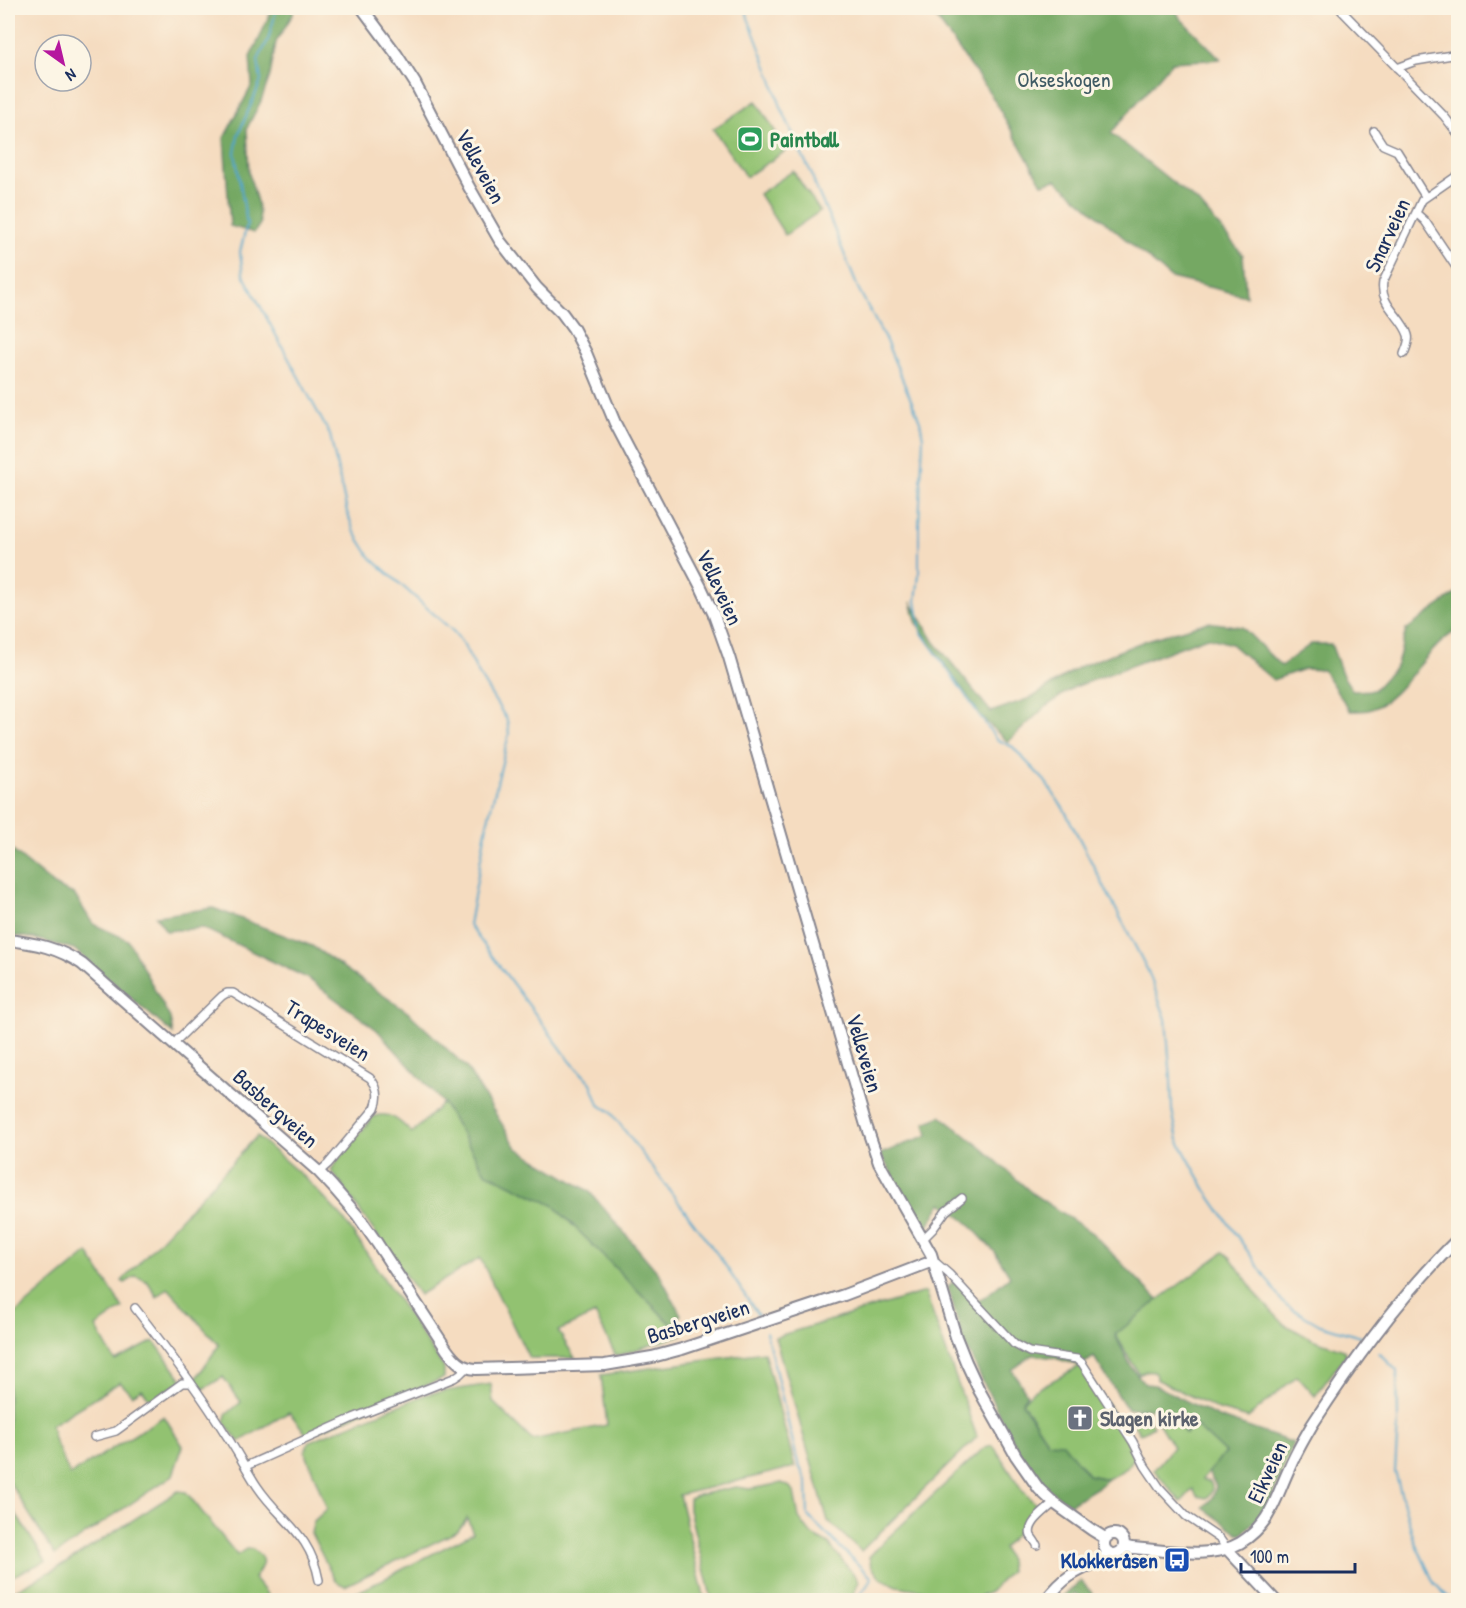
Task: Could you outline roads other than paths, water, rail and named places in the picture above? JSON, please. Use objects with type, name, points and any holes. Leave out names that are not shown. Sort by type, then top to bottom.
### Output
[{"type":"main road","name":"Velleveien","points":[[362,8],[415,83],[500,241],[537,288],[562,313],[573,328],[615,423],[714,615],[739,688],[879,1163],[933,1261],[966,1362],[1016,1456],[1039,1488],[1054,1503],[1105,1538]]},
{"type":"main road","name":"Basbergveien","points":[[8,939],[52,948],[75,958],[319,1172],[358,1216],[447,1350],[466,1368],[605,1365],[652,1357],[844,1295],[933,1261]]},
{"type":"main road","name":"Eikveien","points":[[1227,1549],[1240,1543],[1257,1530],[1266,1519],[1275,1504],[1298,1449],[1324,1408],[1389,1318],[1458,1239]]},
{"type":"main road","points":[[1112,1533],[1118,1534],[1123,1539],[1124,1546],[1118,1553],[1113,1554],[1108,1552],[1103,1545],[1105,1538],[1112,1533]]},
{"type":"main road","points":[[1124,1546],[1205,1553],[1227,1549],[1275,1600]]},
{"type":"main road","points":[[1046,1600],[1069,1577],[1103,1559],[1108,1552]]},
{"type":"street","points":[[1342,9],[1444,116],[1458,134]]},
{"type":"street","points":[[1397,68],[1416,61],[1458,54]]},
{"type":"street","name":"Snarveien","points":[[1374,131],[1383,145],[1397,151],[1425,196]]},
{"type":"street","name":"Snarveien","points":[[1404,354],[1408,340],[1407,333],[1386,302],[1382,288],[1383,282],[1422,200],[1458,175]]},
{"type":"street","points":[[1416,213],[1425,221],[1458,270]]},
{"type":"street","name":"Trapesveien","points":[[175,1044],[222,996],[233,993],[370,1078],[378,1092],[375,1107],[319,1172]]},
{"type":"street","points":[[922,1239],[933,1229],[946,1211],[962,1198]]},
{"type":"street","name":"Velleveien","points":[[933,1261],[949,1274],[1018,1347],[1041,1355],[1080,1361],[1160,1488],[1185,1516],[1220,1539],[1227,1549]]},
{"type":"street","points":[[135,1308],[221,1426],[258,1488],[306,1542],[315,1561],[319,1580]]},
{"type":"street","points":[[246,1466],[353,1418],[454,1378],[466,1368]]},
{"type":"street","points":[[94,1437],[116,1431],[182,1383],[191,1383]]},
{"type":"street","points":[[1037,1545],[1030,1531],[1034,1522],[1054,1503]]},
{"type":"waterway","points":[[277,8],[268,40],[258,60],[261,81],[238,135],[235,153],[247,224],[240,252],[243,274],[330,435],[347,512],[354,531],[371,558],[454,632],[507,720],[509,734],[487,824],[469,925],[571,1062],[591,1083],[599,1105],[610,1111],[721,1259],[758,1315]]},
{"type":"waterway","points":[[746,8],[781,107],[811,172],[858,288],[886,341],[920,421],[923,438],[919,574],[916,601],[921,632],[996,739],[1013,747],[1045,781],[1065,811],[1148,971],[1166,1019],[1172,1110],[1178,1140],[1207,1192],[1284,1304],[1320,1325],[1364,1338]]},
{"type":"waterway","points":[[766,1332],[798,1463],[807,1483],[808,1516],[871,1577],[856,1600]]},
{"type":"waterway","points":[[1379,1353],[1397,1371],[1398,1422],[1395,1472],[1414,1540],[1434,1583],[1451,1600]]},
{"type":"place","name":"Paintball","points":[[750,139]]},
{"type":"place","name":"Slagen kirke","points":[[1080,1418]]},
{"type":"place","name":"Klokkeråsen","points":[[1177,1560]]},
{"type":"park label","name":"Okseskogen","points":[[1064,79]]}]
